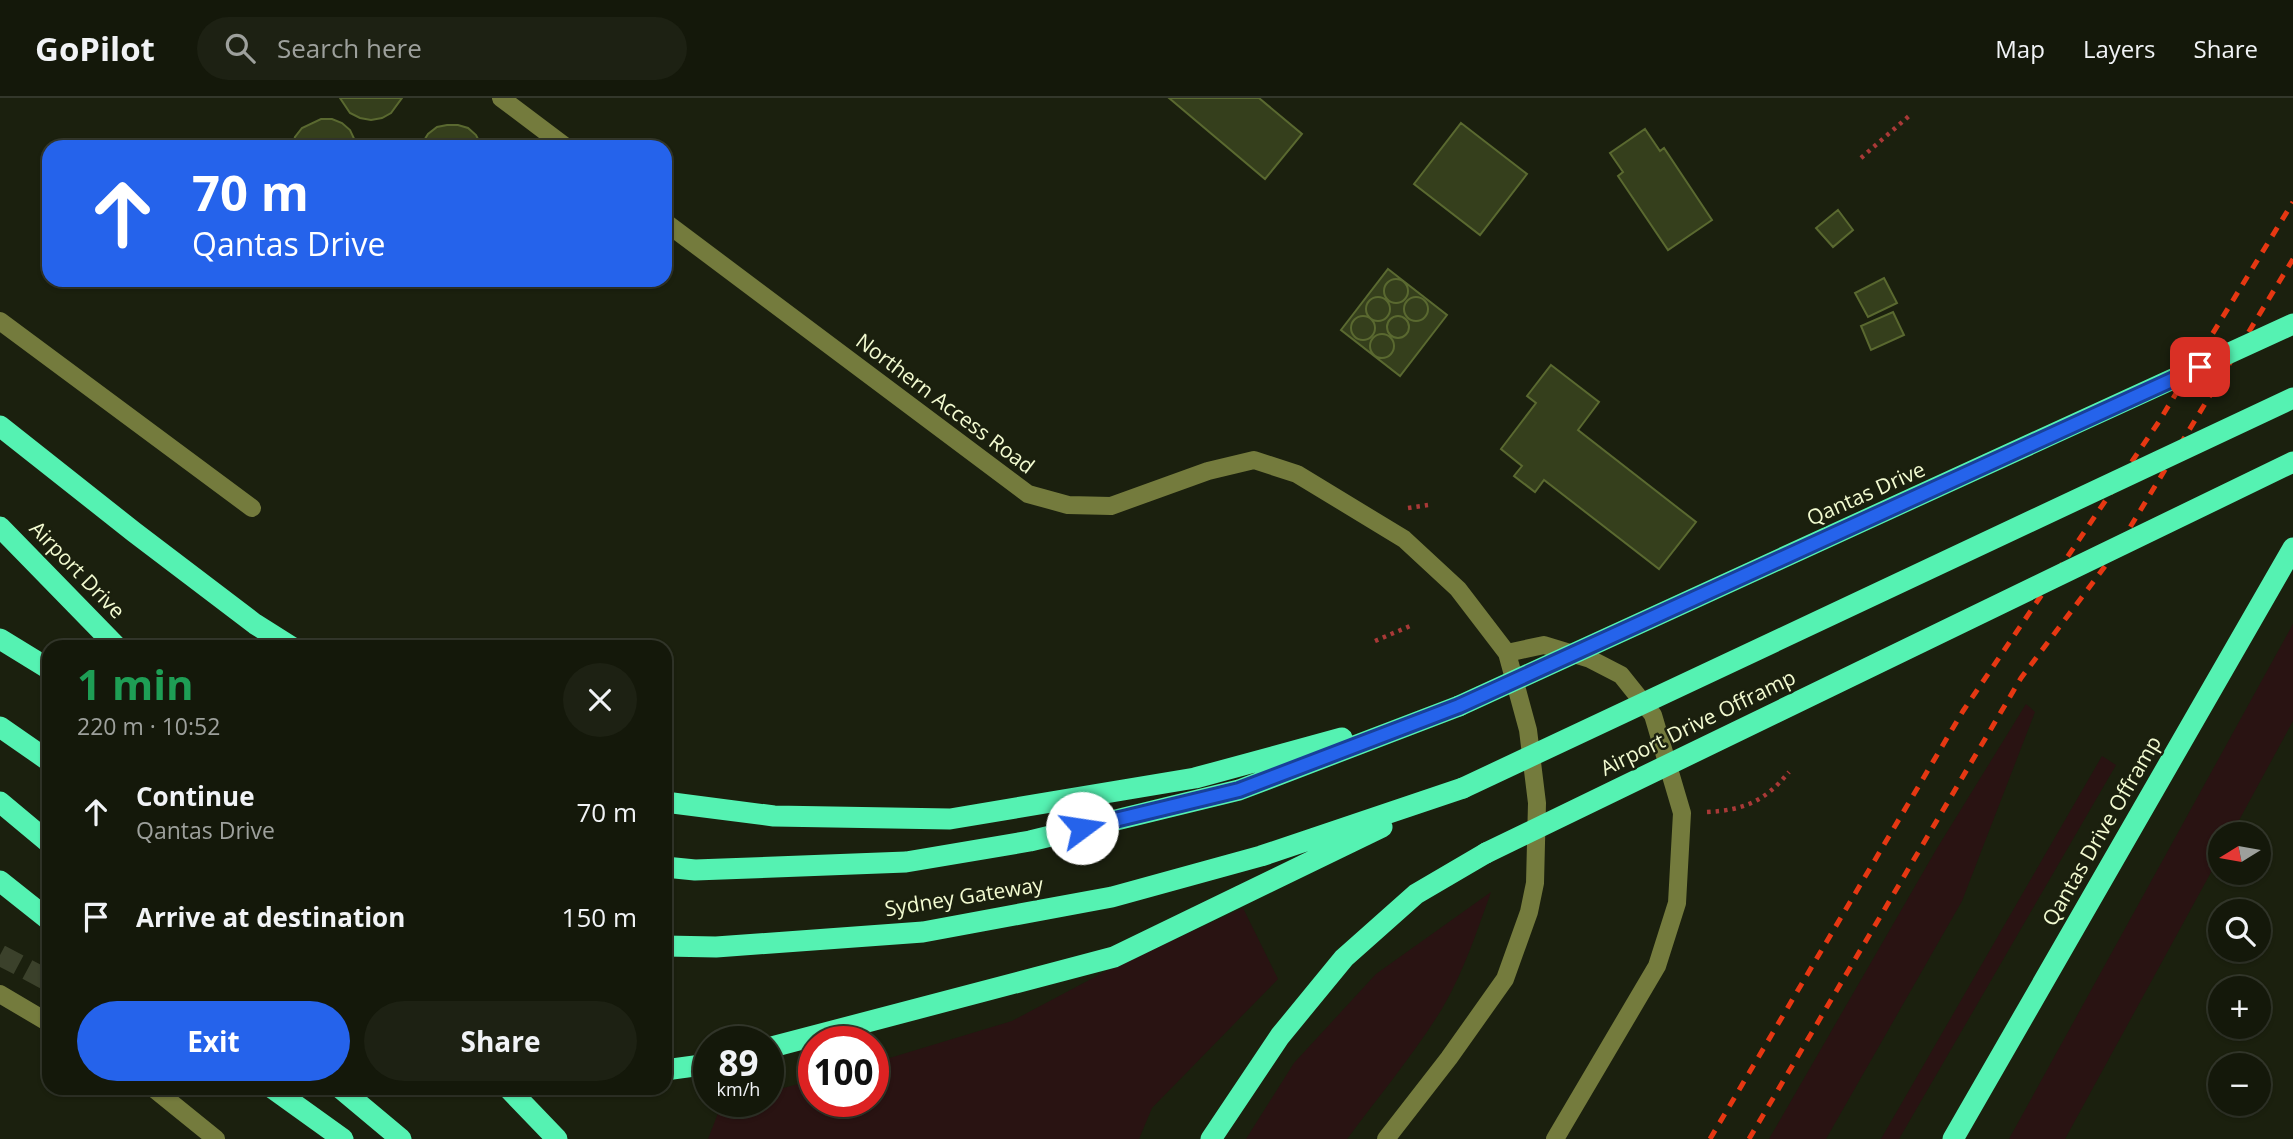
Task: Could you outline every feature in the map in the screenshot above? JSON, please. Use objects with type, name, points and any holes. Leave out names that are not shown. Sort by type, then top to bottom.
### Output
[{"type":"highway","name":"Qantas Drive","points":[[1459,706],[2293,324]]},
{"type":"highway","points":[[784,1044],[1114,957],[1463,788],[2293,397]]},
{"type":"highway","points":[[0,426],[178,566],[280,640]]},
{"type":"highway","name":"Airport Drive Offramp","points":[[1211,1139],[1280,1036],[1344,958],[1416,894],[1486,853],[2293,462]]},
{"type":"highway","name":"Airport Drive","points":[[0,527],[110,640]]},
{"type":"highway","name":"Qantas Drive Offramp","points":[[1953,1139],[2293,548]]},
{"type":"highway","points":[[0,639],[42,665]]},
{"type":"highway","points":[[672,803],[774,816],[950,819],[1195,778],[1459,706]]},
{"type":"highway","name":"Sydney Gateway","points":[[672,868],[695,870],[906,862],[1030,841],[1239,790],[1459,706]]},
{"type":"highway","points":[[0,727],[42,756]]},
{"type":"highway","name":"Sydney Gateway","points":[[672,946],[716,947],[923,932],[1112,897],[1261,856],[1463,788]]},
{"type":"highway","points":[[0,802],[42,837]]},
{"type":"highway","points":[[0,881],[42,914]]},
{"type":"highway","points":[[672,1069],[693,1066]]},
{"type":"highway","points":[[282,1095],[342,1139]]},
{"type":"highway","points":[[346,1095],[401,1139]]},
{"type":"highway","points":[[515,1095],[557,1139]]},
{"type":"street","points":[[501,98],[557,140]]},
{"type":"street","name":"Northern Access Road","points":[[672,227],[1028,494],[1068,505],[1111,506],[1208,471],[1254,460],[1297,474],[1404,539],[1458,589],[1483,618],[1507,653],[1528,730],[1537,803],[1535,883],[1529,912],[1505,979],[1449,1058],[1386,1139]]},
{"type":"street","points":[[0,321],[252,508]]},
{"type":"street","points":[[1507,653],[1544,645],[1590,659],[1621,675],[1653,715],[1682,813],[1677,903],[1657,967],[1555,1139]]},
{"type":"street","points":[[0,994],[42,1019]]},
{"type":"street","points":[[162,1095],[216,1139]]},
{"type":"path","points":[[1861,158],[1909,116]]},
{"type":"path","points":[[1375,641],[1410,626]]},
{"type":"path","points":[[1682,813],[1728,811],[1758,801],[1774,790],[1789,772]]},
{"type":"shaded area","points":[[2293,624],[2293,721],[2238,822],[2208,822],[2208,878],[2065,1139],[2009,1139]]},
{"type":"shaded area","points":[[2026,704],[2035,712],[1962,901],[1826,1139],[1769,1139],[1936,850]]},
{"type":"shaded area","points":[[2102,756],[2116,765],[1899,1139],[1881,1139]]},
{"type":"shaded area","points":[[1491,892],[1464,965],[1443,1007],[1409,1058],[1347,1139],[1246,1139],[1294,1063],[1376,974]]},
{"type":"shaded area","points":[[1243,908],[1278,979],[1152,1108],[1139,1139],[708,1139],[717,1117],[784,1117],[784,1088],[798,1084],[798,1117],[889,1117],[889,1058],[1012,1021],[1110,969]]},
{"type":"building","points":[[340,98],[402,98],[391,113],[371,120],[350,113]]},
{"type":"building","points":[[1169,98],[1259,98],[1302,134],[1265,179]]},
{"type":"building","points":[[321,119],[332,119],[350,130],[355,140],[294,140],[302,128]]},
{"type":"building","points":[[1461,123],[1527,174],[1480,235],[1414,184]]},
{"type":"building","points":[[458,125],[468,128],[478,140],[424,140],[437,127]]},
{"type":"building","points":[[1645,129],[1660,151],[1664,148],[1712,220],[1668,250],[1618,176],[1623,172],[1610,153]]},
{"type":"building","points":[[1838,210],[1853,230],[1833,247],[1816,228]]},
{"type":"building","points":[[1388,269],[1447,315],[1400,376],[1341,330]]},
{"type":"building","points":[[1884,278],[1897,303],[1868,317],[1855,293]]},
{"type":"building","points":[[1396,279],[1404,283],[1408,291],[1404,299],[1396,303],[1388,299],[1384,291],[1388,283]]},
{"type":"building","points":[[1378,297],[1386,301],[1390,309],[1386,317],[1378,321],[1370,317],[1366,309],[1370,301]]},
{"type":"building","points":[[1416,297],[1424,301],[1428,309],[1424,317],[1416,321],[1408,317],[1404,309],[1408,301]]},
{"type":"building","points":[[1893,312],[1904,335],[1871,350],[1861,326]]},
{"type":"building","points":[[1363,316],[1371,320],[1375,328],[1371,336],[1363,340],[1355,336],[1351,328],[1355,320]]},
{"type":"building","points":[[1394,316],[1402,316],[1409,323],[1409,331],[1402,338],[1394,338],[1387,331],[1387,323]]},
{"type":"building","points":[[1382,334],[1390,338],[1394,346],[1390,354],[1382,358],[1374,354],[1370,346],[1374,338]]},
{"type":"building","points":[[1551,365],[1599,402],[1578,430],[1696,522],[1659,569],[1544,480],[1535,492],[1514,476],[1522,466],[1501,449],[1536,403],[1527,396]]},
{"type":"tunnel","points":[[0,955],[42,977]]},
{"type":"railway","points":[[1710,1139],[1963,711],[2158,423],[2293,202]]},
{"type":"railway","points":[[1749,1139],[2021,678],[2112,557],[2293,259]]},
{"type":"route","points":[[1082,828],[1239,790],[1459,706],[2200,367]]}]
